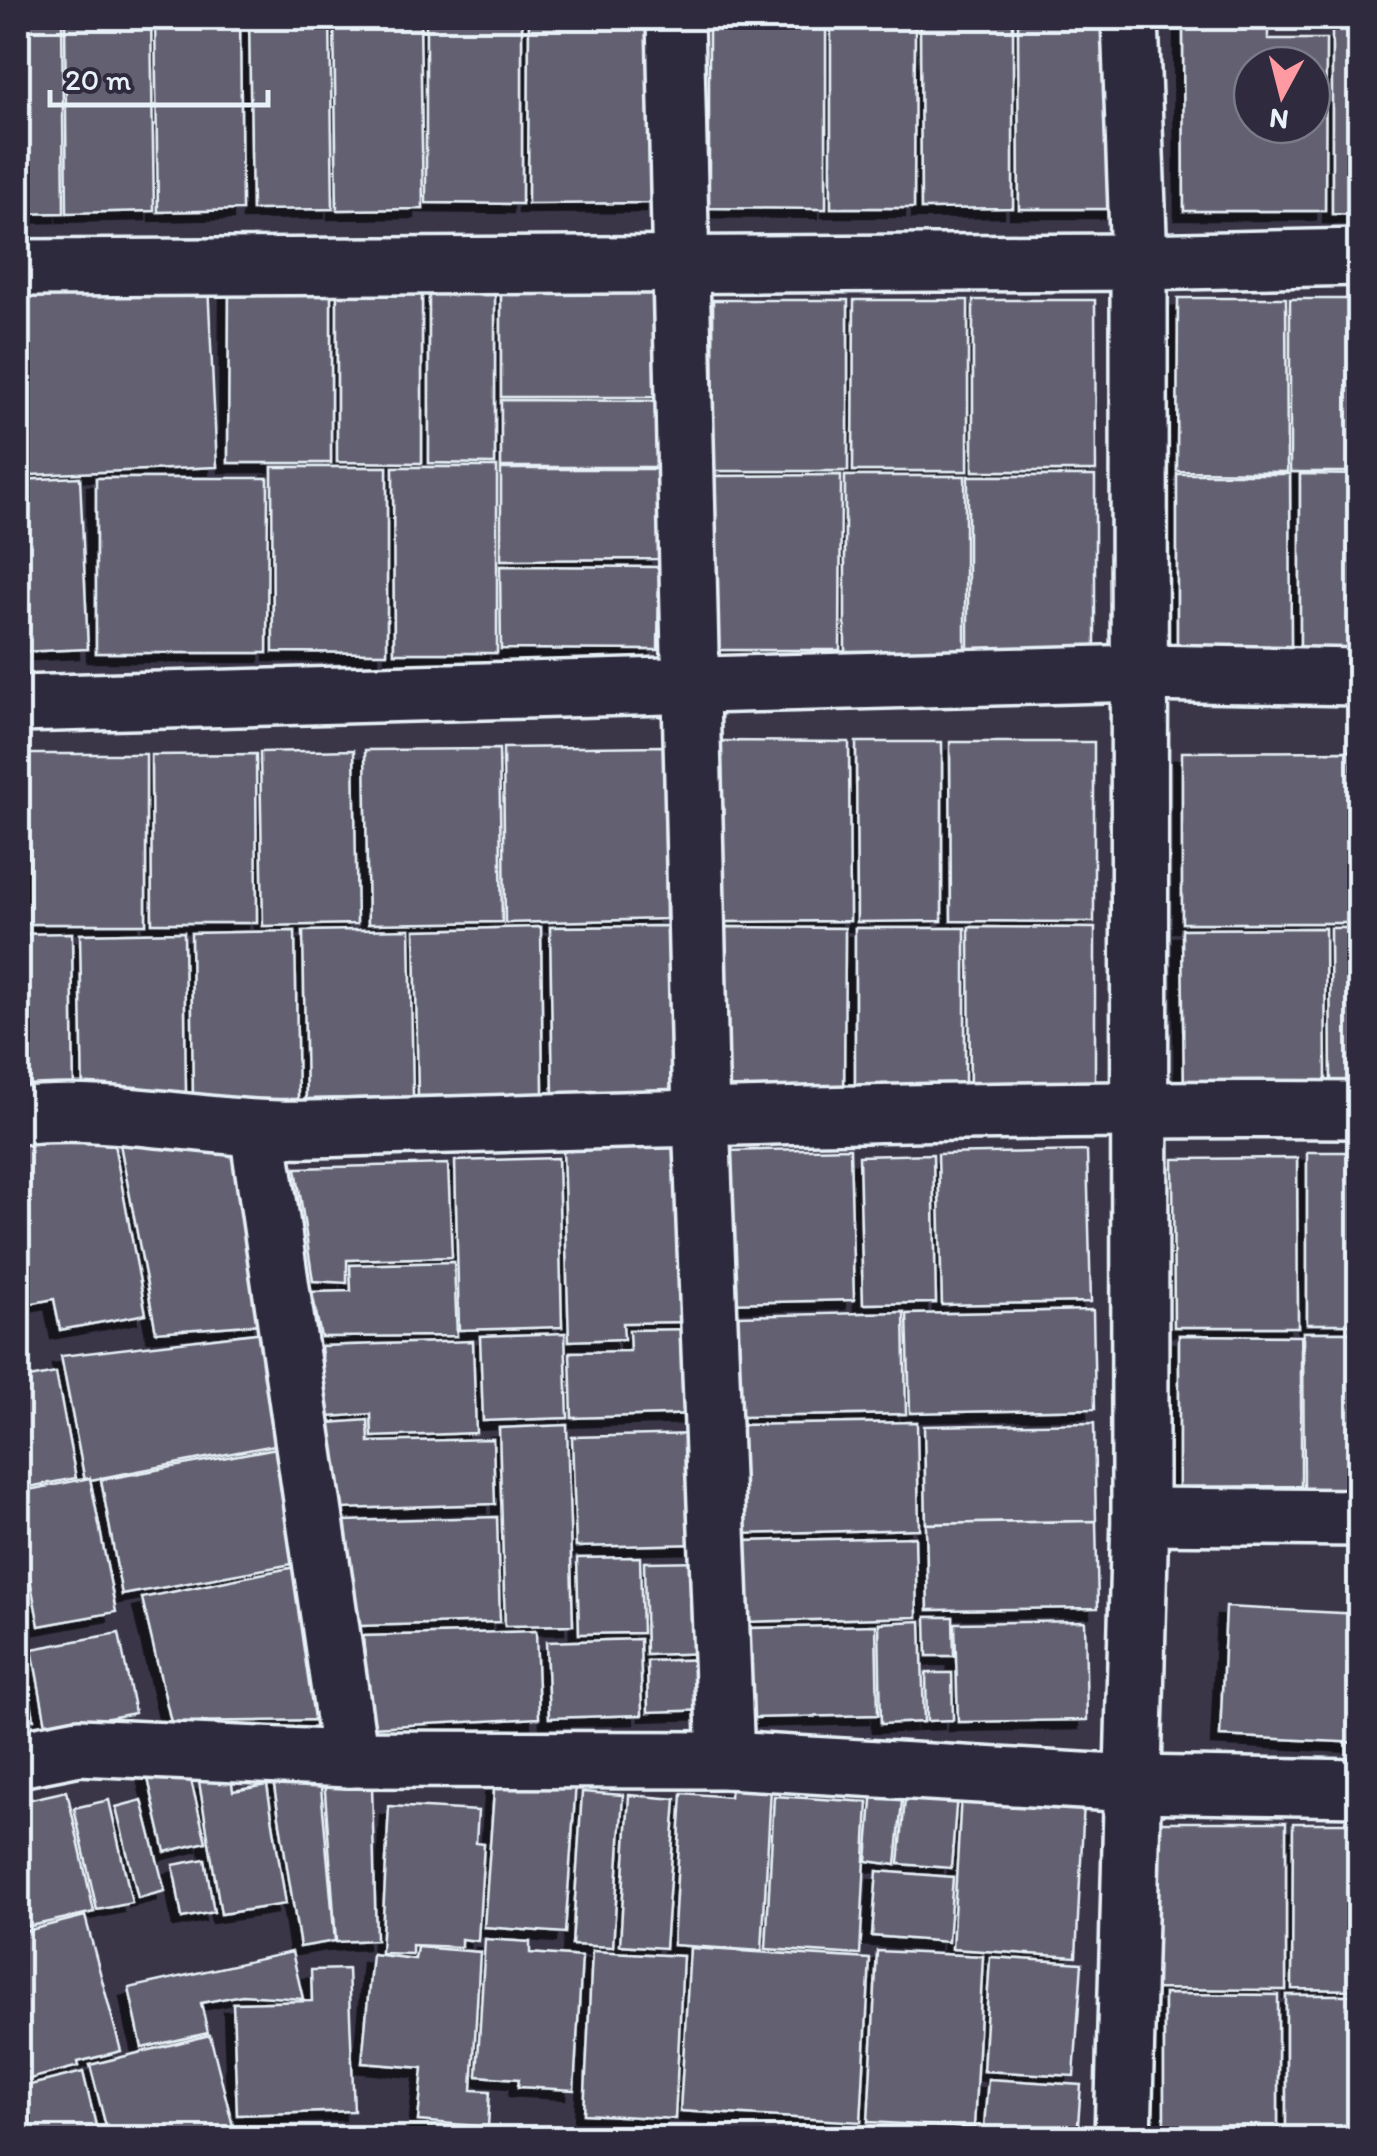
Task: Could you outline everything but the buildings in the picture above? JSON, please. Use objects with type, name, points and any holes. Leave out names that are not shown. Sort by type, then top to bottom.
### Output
[{"type":"street","points":[[675,18],[700,1118],[726,1760]]},
{"type":"street","points":[[1123,2138],[1140,1516],[1139,262],[1130,18]]},
{"type":"street","points":[[18,268],[1139,262],[1360,257]]},
{"type":"street","points":[[18,704],[1140,674],[1360,677]]},
{"type":"street","points":[[18,1116],[60,1111],[258,1130],[1141,1108],[1360,1110]]},
{"type":"street","points":[[258,1130],[350,1759]]},
{"type":"street","points":[[1140,1516],[1360,1518]]},
{"type":"street","points":[[18,1758],[78,1748],[350,1759],[726,1760],[1133,1784],[1360,1788]]}]
